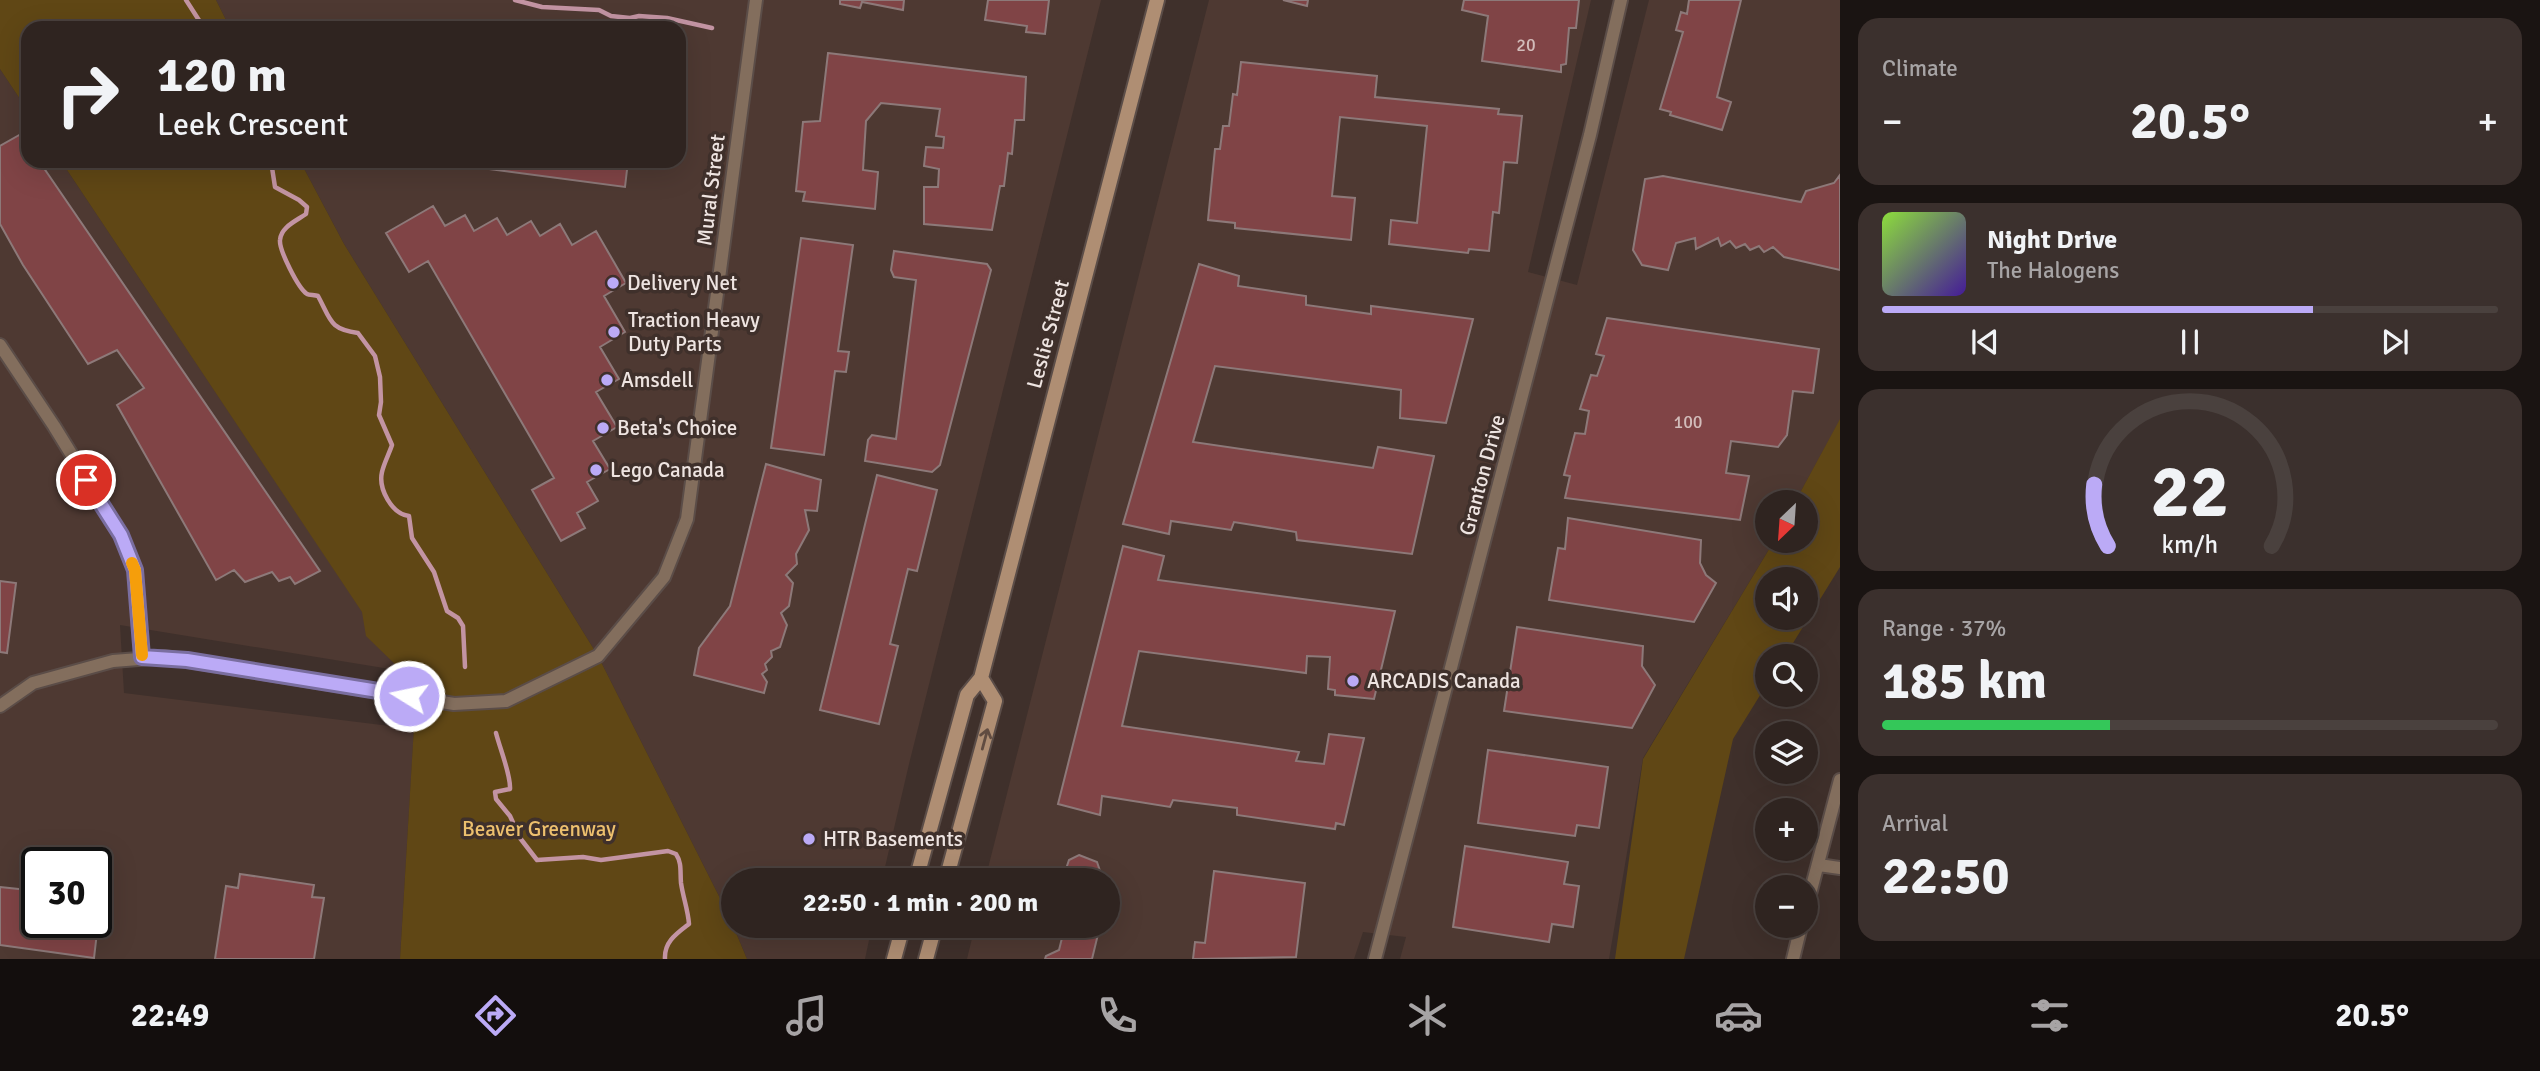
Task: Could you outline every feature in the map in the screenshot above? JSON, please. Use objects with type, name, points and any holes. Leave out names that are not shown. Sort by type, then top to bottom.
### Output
[{"type":"main road","name":"Leslie Street","points":[[919,868],[967,695],[981,678],[1157,0]]},
{"type":"main road","points":[[949,868],[995,701],[981,678]]},
{"type":"main road","points":[[894,959],[900,938]]},
{"type":"main road","points":[[926,959],[932,938]]},
{"type":"street","name":"Mural Street","points":[[0,706],[33,683],[113,661],[142,657],[187,660],[454,704],[506,701],[598,656],[664,577],[687,519],[756,0]]},
{"type":"street","name":"Granton Drive","points":[[1375,959],[1583,160],[1621,0]]},
{"type":"street","points":[[0,345],[121,535],[135,570],[142,657]]},
{"type":"street","points":[[1816,875],[1840,780]]},
{"type":"street","points":[[1819,865],[1840,868]]},
{"type":"street","points":[[1793,959],[1798,938]]},
{"type":"shaded area","points":[[216,0],[1101,0],[885,868],[721,868],[721,900],[598,656],[344,244],[304,168],[686,168],[686,21],[226,21]]},
{"type":"shaded area","points":[[1209,0],[1591,0],[1528,272],[1577,285],[1649,0],[1840,0],[1840,420],[1802,490],[1755,490],[1755,553],[1767,553],[1758,567],[1755,567],[1755,572],[1643,758],[1609,959],[1400,959],[1406,937],[1363,932],[1354,959],[967,959],[972,938],[1120,938],[1120,868],[988,868]]},
{"type":"shaded area","points":[[0,69],[21,100],[21,168],[66,168],[402,671],[120,625],[124,693],[414,729],[400,959],[0,959]]},
{"type":"shaded area","points":[[738,938],[869,938],[865,959],[747,959]]},
{"type":"green space","points":[[0,0],[216,0],[226,21],[21,21],[21,100],[0,69]]},
{"type":"green space","name":"Beaver Greenway","points":[[66,168],[304,168],[344,244],[598,656],[721,900],[721,938],[738,938],[747,959],[400,959],[416,693],[400,669],[366,636],[362,612]]},
{"type":"green space","points":[[1840,419],[1840,567],[1818,603],[1818,567],[1758,567],[1767,553],[1818,553],[1818,490],[1802,490]]},
{"type":"green space","points":[[1755,573],[1755,630],[1801,630],[1792,644],[1755,644],[1755,703],[1733,739],[1684,959],[1615,959],[1643,759]]},
{"type":"building","points":[[840,0],[904,0],[903,10],[862,2],[860,8],[840,4]]},
{"type":"building","points":[[988,0],[1049,0],[1045,34],[1026,32],[1027,26],[985,20]]},
{"type":"building","points":[[1283,0],[1308,0],[1307,6]]},
{"type":"building","points":[[1464,0],[1579,0],[1576,28],[1569,28],[1566,64],[1561,65],[1561,72],[1482,61],[1488,16],[1462,10]]},
{"type":"building","points":[[1689,0],[1741,0],[1717,97],[1731,102],[1722,130],[1670,115],[1671,112],[1660,109],[1683,32],[1676,30],[1681,12],[1687,14]]},
{"type":"building","points":[[828,53],[1026,77],[1024,120],[1015,120],[1012,154],[1008,153],[1004,186],[1000,186],[992,230],[924,224],[924,187],[938,187],[939,169],[924,166],[926,147],[943,148],[944,137],[936,136],[940,109],[881,103],[866,121],[863,170],[878,172],[875,209],[803,201],[805,192],[796,191],[803,122],[820,121]]},
{"type":"building","points":[[1241,62],[1377,76],[1375,97],[1499,109],[1498,114],[1522,116],[1517,163],[1504,162],[1499,213],[1493,212],[1489,251],[1469,249],[1468,253],[1389,244],[1391,220],[1417,223],[1427,126],[1340,117],[1332,196],[1355,198],[1351,240],[1235,228],[1235,223],[1208,220],[1215,149],[1220,149],[1223,126],[1229,126],[1233,94],[1237,95]]},
{"type":"building","points":[[21,134],[21,168],[44,168],[320,571],[295,584],[290,577],[279,581],[272,572],[245,582],[234,570],[216,580],[117,405],[144,388],[117,350],[88,364],[23,265],[0,224],[0,146]]},
{"type":"building","points":[[481,168],[627,168],[625,187]]},
{"type":"building","points":[[1840,175],[1840,270],[1784,257],[1773,247],[1764,252],[1759,246],[1750,250],[1745,244],[1736,248],[1730,241],[1721,246],[1718,238],[1696,249],[1695,238],[1676,243],[1668,270],[1642,265],[1633,250],[1645,179],[1663,176],[1801,202],[1806,191],[1834,183]]},
{"type":"building","points":[[433,206],[445,226],[465,215],[474,231],[497,218],[507,235],[531,221],[540,236],[560,224],[572,245],[596,231],[626,283],[604,296],[625,332],[600,347],[619,379],[596,392],[617,427],[593,441],[610,469],[587,482],[598,501],[577,513],[585,528],[561,541],[532,490],[554,478],[428,261],[409,272],[386,233]]},
{"type":"building","points":[[801,238],[853,245],[838,351],[849,352],[846,372],[835,371],[824,455],[771,448]]},
{"type":"building","points":[[894,251],[987,264],[991,270],[940,465],[932,472],[865,461],[868,440],[872,435],[896,439],[916,280],[894,277],[891,270]]},
{"type":"building","points":[[1199,264],[1239,276],[1238,286],[1306,296],[1306,305],[1371,314],[1371,306],[1473,319],[1446,423],[1400,418],[1401,390],[1215,366],[1193,442],[1373,468],[1378,447],[1434,456],[1412,554],[1297,540],[1296,532],[1234,522],[1231,530],[1171,521],[1169,534],[1123,524]]},
{"type":"building","points":[[1607,318],[1819,349],[1813,393],[1793,391],[1787,435],[1778,447],[1731,441],[1726,473],[1749,476],[1740,520],[1565,498],[1570,476],[1564,475],[1575,433],[1585,434],[1589,411],[1580,409],[1591,375],[1597,376],[1604,356],[1596,354]]},
{"type":"building","points":[[766,464],[821,480],[817,511],[805,510],[809,530],[796,554],[797,564],[786,575],[793,583],[789,606],[781,613],[787,625],[780,647],[771,651],[772,657],[765,664],[767,670],[762,674],[767,682],[764,693],[694,675],[699,648],[730,606]]},
{"type":"building","points":[[877,475],[937,490],[917,571],[908,569],[890,644],[898,646],[879,724],[820,710]]},
{"type":"building","points":[[1568,518],[1701,540],[1700,563],[1706,575],[1716,583],[1694,622],[1549,600],[1558,548],[1565,549]]},
{"type":"building","name":"ARCADIS Canada","points":[[1123,546],[1164,556],[1158,580],[1395,611],[1374,699],[1335,695],[1335,690],[1328,689],[1330,657],[1307,656],[1306,673],[1139,651],[1122,726],[1299,752],[1296,761],[1324,764],[1329,734],[1364,738],[1344,825],[1336,823],[1335,829],[1237,815],[1237,808],[1173,800],[1170,807],[1102,796],[1100,815],[1058,804]]},
{"type":"building","points":[[0,581],[16,583],[7,653],[0,652]]},
{"type":"building","points":[[1517,627],[1643,646],[1642,666],[1655,685],[1632,728],[1504,711]]},
{"type":"building","points":[[1488,750],[1608,767],[1599,828],[1577,825],[1575,836],[1478,823]]},
{"type":"building","points":[[1465,846],[1568,862],[1564,884],[1579,886],[1573,927],[1552,924],[1549,942],[1453,927]]},
{"type":"building","points":[[1079,855],[1097,862],[1099,868],[1066,868],[1069,860]]},
{"type":"building","points":[[1214,871],[1305,883],[1296,957],[1193,959],[1195,942],[1205,943]]},
{"type":"building","points":[[240,874],[314,885],[312,897],[324,898],[314,959],[215,959],[226,886],[238,888]]},
{"type":"building","points":[[0,887],[21,889],[21,938],[96,938],[94,958],[0,945]]},
{"type":"building","points":[[1062,938],[1097,938],[1092,959],[1045,959],[1059,950]]},
{"type":"waterway","points":[[186,0],[200,21]]},
{"type":"waterway","points":[[515,0],[542,7],[599,10],[611,16],[680,21]]},
{"type":"waterway","points":[[686,22],[712,28]]},
{"type":"waterway","points":[[272,168],[275,187],[307,207],[306,214],[281,235],[281,245],[290,268],[303,290],[307,294],[318,296],[332,322],[341,329],[358,333],[375,356],[380,377],[379,415],[392,445],[382,472],[384,493],[397,511],[409,516],[412,538],[434,572],[447,611],[458,618],[463,626],[465,667]]},
{"type":"waterway","points":[[496,733],[510,783],[510,789],[495,792],[496,799],[510,816],[520,838],[537,860],[583,857],[601,860],[668,851],[676,854],[680,864],[689,924],[669,943],[665,959]]},
{"type":"slow traffic","points":[[132,563],[135,570],[142,655]]},
{"type":"place","name":"Delivery Net","points":[[613,283]]},
{"type":"place","name":"Traction Heavy Duty Parts","points":[[614,332]]},
{"type":"place","name":"Amsdell","points":[[607,380]]},
{"type":"place","name":"Beta's Choice","points":[[603,428]]},
{"type":"place","name":"Lego Canada","points":[[596,470]]},
{"type":"place","name":"ARCADIS Canada","points":[[1353,681]]},
{"type":"place","name":"HTR Basements","points":[[809,839]]},
{"type":"route","points":[[86,480],[121,535],[135,570],[142,657],[187,660],[409,696]]}]
